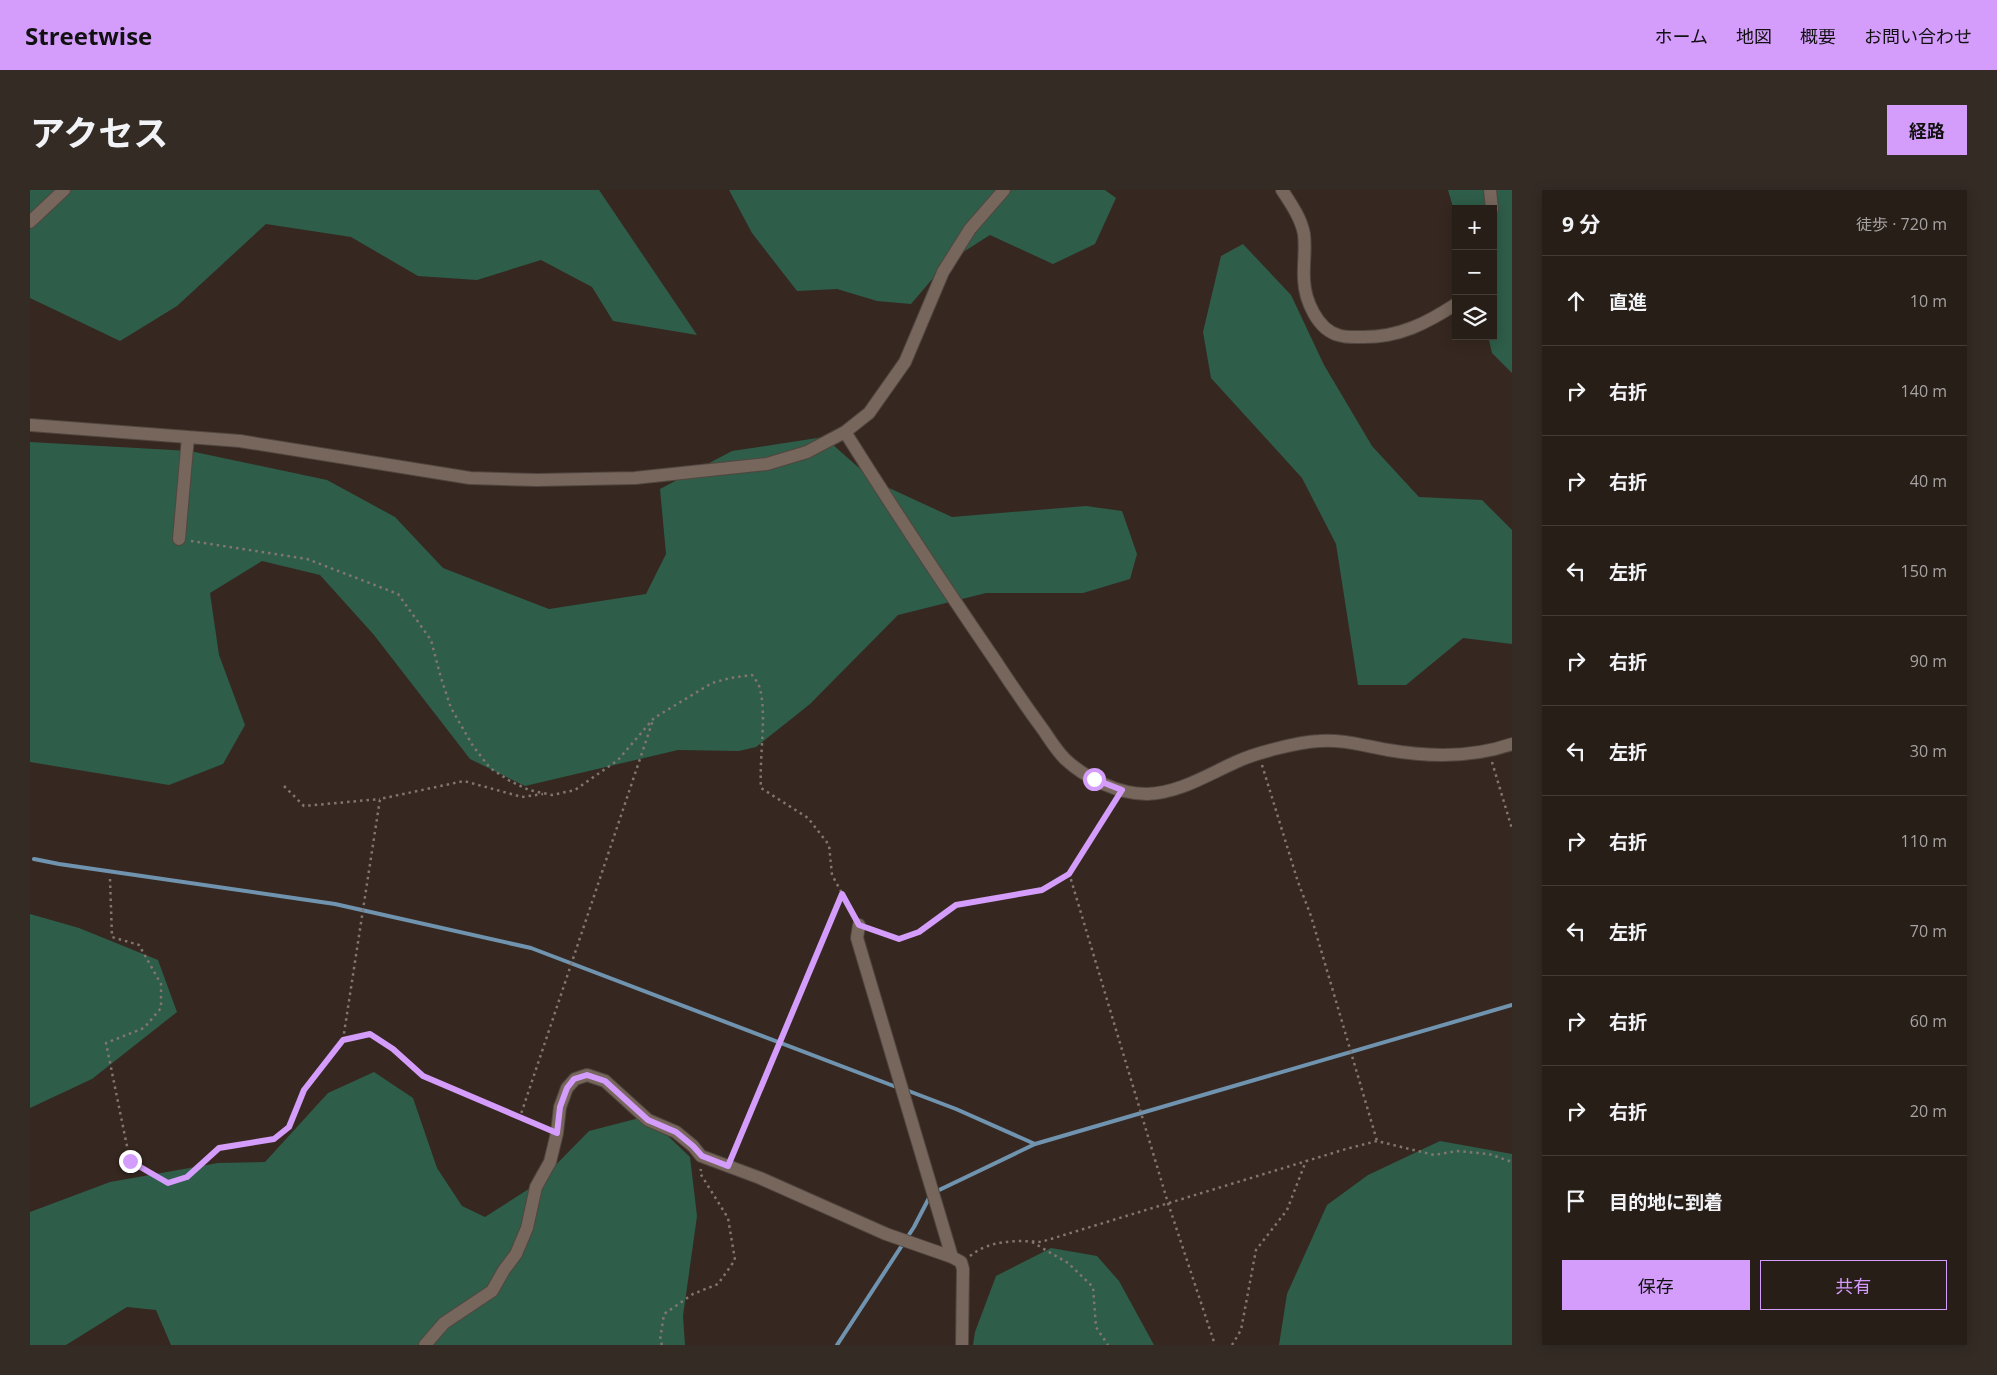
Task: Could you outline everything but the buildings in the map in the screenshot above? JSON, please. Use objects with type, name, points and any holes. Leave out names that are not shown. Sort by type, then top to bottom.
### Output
[{"type":"street","points":[[30,222],[64,190]]},
{"type":"street","points":[[30,425],[240,441],[470,478],[537,480],[635,478],[767,464],[806,452],[845,432],[869,413],[905,362],[943,272],[970,229],[1004,190]]},
{"type":"street","points":[[1282,190],[1302,227],[1305,250],[1304,280],[1307,297],[1316,317],[1327,330],[1339,336],[1381,336],[1429,321],[1452,307]]},
{"type":"street","points":[[1490,190],[1492,205]]},
{"type":"street","points":[[845,432],[914,541],[1020,697],[1064,758],[1094,779],[1122,790],[1145,794],[1170,791],[1238,760],[1296,744],[1335,741],[1421,754],[1458,755],[1488,751],[1512,744]]},
{"type":"street","points":[[179,539],[188,437]]},
{"type":"street","points":[[859,925],[857,938],[957,1260],[963,1269],[962,1345]]},
{"type":"street","points":[[425,1345],[444,1323],[492,1291],[516,1254],[527,1228],[536,1187],[550,1162],[557,1133],[560,1107],[567,1088],[574,1079],[587,1075],[605,1081],[648,1120],[676,1132],[702,1156],[760,1178],[886,1234],[957,1260]]},
{"type":"path","points":[[179,539],[307,559],[398,594],[432,640],[441,678],[451,708],[473,746],[490,768],[529,790],[552,795],[575,790],[618,760],[654,718],[712,683],[752,675],[760,687],[762,712],[761,788],[808,818],[824,838],[829,845],[832,875],[859,925],[899,939],[919,932],[956,905],[1042,890],[1069,874],[1122,790]]},
{"type":"path","points":[[520,1117],[654,718]]},
{"type":"path","points":[[1488,751],[1512,829]]},
{"type":"path","points":[[1259,755],[1298,882],[1311,916],[1377,1141]]},
{"type":"path","points":[[284,786],[304,806],[380,799],[464,782],[522,797],[546,794]]},
{"type":"path","points":[[110,879],[112,937],[139,945],[161,984],[161,1008],[144,1028],[106,1043],[130,1161],[168,1183],[187,1177],[219,1148],[274,1139],[289,1127],[304,1090],[343,1040],[380,799]]},
{"type":"path","points":[[1069,874],[1168,1202],[1215,1345]]},
{"type":"path","points":[[728,1166],[842,894]]},
{"type":"path","points":[[343,1040],[370,1034],[393,1049],[423,1076],[557,1133]]},
{"type":"path","points":[[957,1260],[991,1244],[1041,1242],[1168,1202],[1377,1141],[1434,1155],[1457,1152],[1489,1154],[1512,1162]]},
{"type":"path","points":[[662,1345],[660,1340],[664,1314],[693,1294],[718,1284],[735,1260],[728,1218],[700,1173],[702,1156]]},
{"type":"path","points":[[1232,1345],[1241,1330],[1256,1250],[1287,1210],[1306,1161]]},
{"type":"path","points":[[1031,1241],[1068,1262],[1093,1287],[1096,1327],[1108,1345]]},
{"type":"green space","points":[[30,190],[599,190],[697,335],[613,321],[592,287],[541,260],[477,280],[418,276],[351,237],[266,224],[177,306],[120,341],[30,298]]},
{"type":"green space","points":[[729,190],[1105,190],[1116,198],[1095,244],[1053,264],[990,235],[946,263],[911,304],[877,301],[837,289],[797,291],[752,233]]},
{"type":"green space","points":[[1448,190],[1512,190],[1512,373],[1492,353],[1489,340],[1497,340],[1497,205],[1452,205]]},
{"type":"green space","points":[[1243,244],[1291,295],[1324,365],[1372,446],[1419,497],[1482,500],[1512,530],[1512,644],[1463,638],[1406,685],[1358,685],[1336,544],[1302,478],[1211,378],[1203,332],[1221,256]]},
{"type":"green space","points":[[824,437],[874,481],[952,517],[1086,506],[1122,511],[1137,554],[1130,579],[1083,593],[986,593],[898,615],[810,704],[756,747],[739,751],[678,750],[525,786],[470,759],[374,635],[320,575],[262,561],[210,593],[219,655],[245,725],[223,764],[169,785],[30,762],[30,442],[190,451],[327,480],[395,517],[443,568],[549,609],[646,594],[666,554],[660,489],[732,451]]},
{"type":"green space","points":[[30,914],[79,928],[158,960],[177,1012],[92,1079],[30,1108]]},
{"type":"green space","points":[[374,1072],[413,1098],[437,1168],[462,1206],[485,1217],[538,1183],[589,1131],[647,1116],[690,1157],[697,1216],[683,1316],[685,1345],[171,1345],[156,1310],[127,1307],[66,1345],[30,1345],[30,1212],[110,1182],[218,1163],[265,1162],[328,1093]]},
{"type":"green space","points":[[1440,1141],[1512,1154],[1512,1345],[1279,1345],[1287,1294],[1327,1205],[1368,1175]]},
{"type":"green space","points":[[1051,1248],[1097,1256],[1119,1281],[1154,1345],[973,1345],[975,1332],[996,1276]]},
{"type":"waterway","points":[[34,859],[335,904],[531,948],[899,1088]]},
{"type":"waterway","points":[[935,1192],[1035,1144],[1512,1005]]},
{"type":"waterway","points":[[906,1090],[956,1109],[1035,1144]]},
{"type":"waterway","points":[[837,1345],[914,1227],[930,1196]]},
{"type":"route","points":[[130,1161],[168,1183],[187,1177],[219,1148],[274,1139],[289,1127],[304,1090],[343,1040],[370,1034],[393,1049],[423,1076],[557,1133],[560,1107],[567,1088],[574,1079],[587,1075],[605,1081],[648,1120],[676,1132],[702,1156],[728,1166],[842,894],[859,925],[899,939],[919,932],[956,905],[1042,890],[1069,874],[1122,790],[1094,779]]}]
